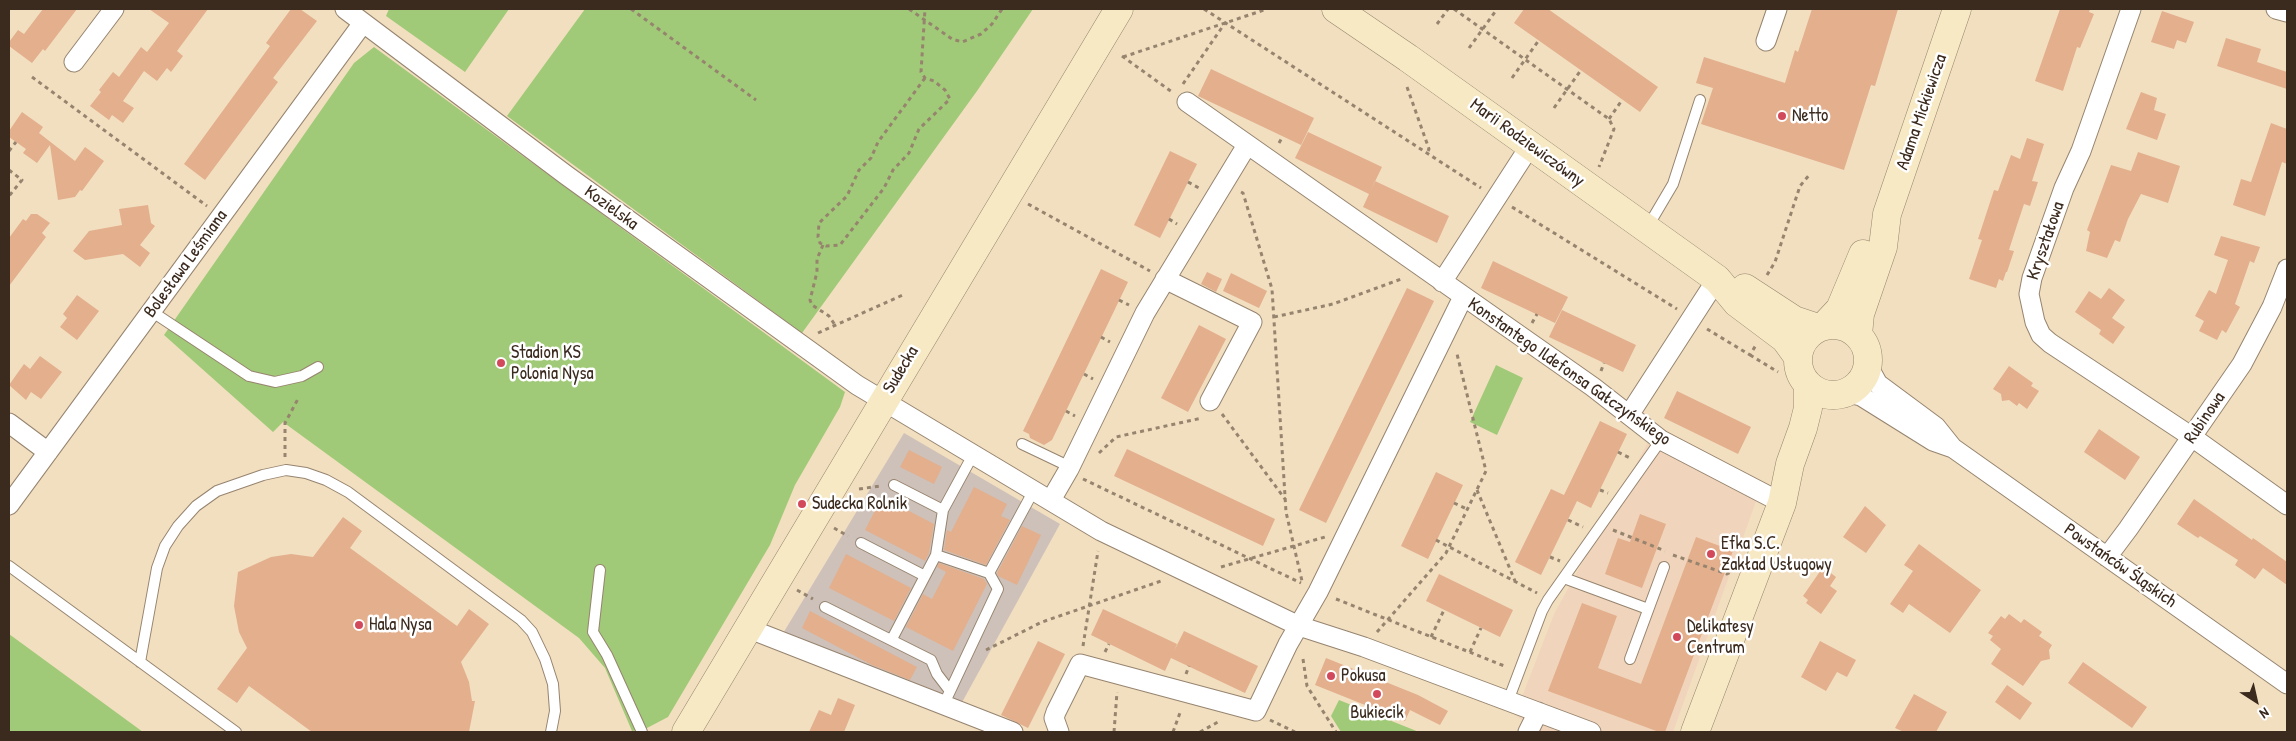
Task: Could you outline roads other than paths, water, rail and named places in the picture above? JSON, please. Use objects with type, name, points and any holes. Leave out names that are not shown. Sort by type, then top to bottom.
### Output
[{"type":"street","points":[[74,62],[114,9]]},
{"type":"street","name":"Kozielska","points":[[345,9],[566,175],[883,401]]},
{"type":"street","name":"Sudecka","points":[[686,732],[1119,9]]},
{"type":"street","points":[[1766,41],[1777,9]]},
{"type":"street","name":"Adama Mickiewicza","points":[[1858,334],[1860,314],[1883,247],[1887,214],[1957,9]]},
{"type":"street","name":"Kryształowa","points":[[2130,9],[2081,151],[2064,188],[2032,278],[2029,294],[2031,310],[2041,335],[2050,343],[2192,437],[2287,505]]},
{"type":"street","points":[[2276,9],[2287,12]]},
{"type":"street","name":"Marii Rodziewiczówny","points":[[1346,12],[1718,280],[1737,303],[1784,338],[1797,373]]},
{"type":"street","name":"Bolesława Leśmiana","points":[[9,505],[363,23]]},
{"type":"street","name":"Konstantego Ildefonsa Gałczyńskiego","points":[[1181,98],[1462,297],[1593,387],[1661,440],[1782,503]]},
{"type":"street","points":[[1051,500],[1069,469],[1127,350],[1165,279],[1247,145]]},
{"type":"street","points":[[1442,282],[1530,146]]},
{"type":"street","name":"Adama Mickiewicza","points":[[1821,327],[1840,309],[1867,246],[1887,214]]},
{"type":"street","name":"Rubinowa","points":[[2107,557],[2192,437],[2256,340],[2287,269]]},
{"type":"street","points":[[1165,279],[1252,322],[1210,401]]},
{"type":"street","points":[[1629,415],[1718,280]]},
{"type":"street","name":"Marii Rodziewiczówny","points":[[1718,280],[1745,288],[1794,320],[1821,327]]},
{"type":"street","name":"Konstantego Ildefonsa Gałczyńskiego","points":[[1059,732],[1054,718],[1080,664],[1256,711],[1318,592],[1462,297]]},
{"type":"street","points":[[1695,732],[1782,503],[1790,464],[1806,415],[1797,373],[1801,345],[1808,335],[1821,327],[1837,325],[1848,328],[1858,334],[1866,349],[1868,366],[1861,382],[1842,394],[1827,412],[1802,472],[1782,503]]},
{"type":"street","name":"Powstańców Śląskich","points":[[1868,366],[1878,384],[1936,427],[1953,448],[2287,684]]},
{"type":"street","points":[[1797,373],[1827,395],[1842,394]]},
{"type":"street","name":"Powstańców Śląskich","points":[[1842,394],[1861,396],[1933,441],[1953,448]]},
{"type":"street","points":[[883,401],[1101,531],[1299,626],[1364,648],[1591,732]]},
{"type":"street","points":[[9,423],[48,452]]},
{"type":"street","points":[[747,628],[947,698],[1013,732]]},
{"type":"street","points":[[1528,732],[1538,712]]},
{"type":"lane","points":[[1647,229],[1672,184],[1700,100]]},
{"type":"lane","points":[[151,311],[249,376],[275,382],[302,376],[318,368]]},
{"type":"lane","points":[[1508,701],[1548,600],[1661,440]]},
{"type":"lane","points":[[1022,444],[1064,464],[1069,469]]},
{"type":"lane","points":[[892,639],[936,555],[943,510],[974,454]]},
{"type":"lane","points":[[140,662],[157,568],[165,546],[178,526],[196,506],[217,491],[248,479],[286,470],[306,473],[326,480],[348,492],[521,620],[536,641],[553,684],[556,711],[551,732]]},
{"type":"lane","points":[[894,485],[943,510]]},
{"type":"lane","points":[[989,573],[1034,490]]},
{"type":"lane","points":[[861,543],[925,576]]},
{"type":"lane","points":[[936,555],[989,573],[998,589],[947,698]]},
{"type":"lane","points":[[9,566],[236,732]]},
{"type":"lane","points":[[1630,659],[1664,567]]},
{"type":"lane","points":[[600,570],[593,632],[607,655],[642,732]]},
{"type":"lane","points":[[1564,578],[1648,609]]},
{"type":"lane","points":[[825,607],[932,660],[947,698]]},
{"type":"place","name":"Netto","points":[[1782,116]]},
{"type":"place","name":"Stadion KS Polonia Nysa","points":[[501,363]]},
{"type":"place","name":"Sudecka Rolnik","points":[[802,504]]},
{"type":"place","name":"Efka S.C. Zakład Usługowy","points":[[1711,554]]},
{"type":"place","name":"Hala Nysa","points":[[359,625]]},
{"type":"place","name":"Delikatesy Centrum","points":[[1677,637]]},
{"type":"place","name":"Pokusa","points":[[1331,676]]},
{"type":"place","name":"Bukiecik","points":[[1377,694]]}]
